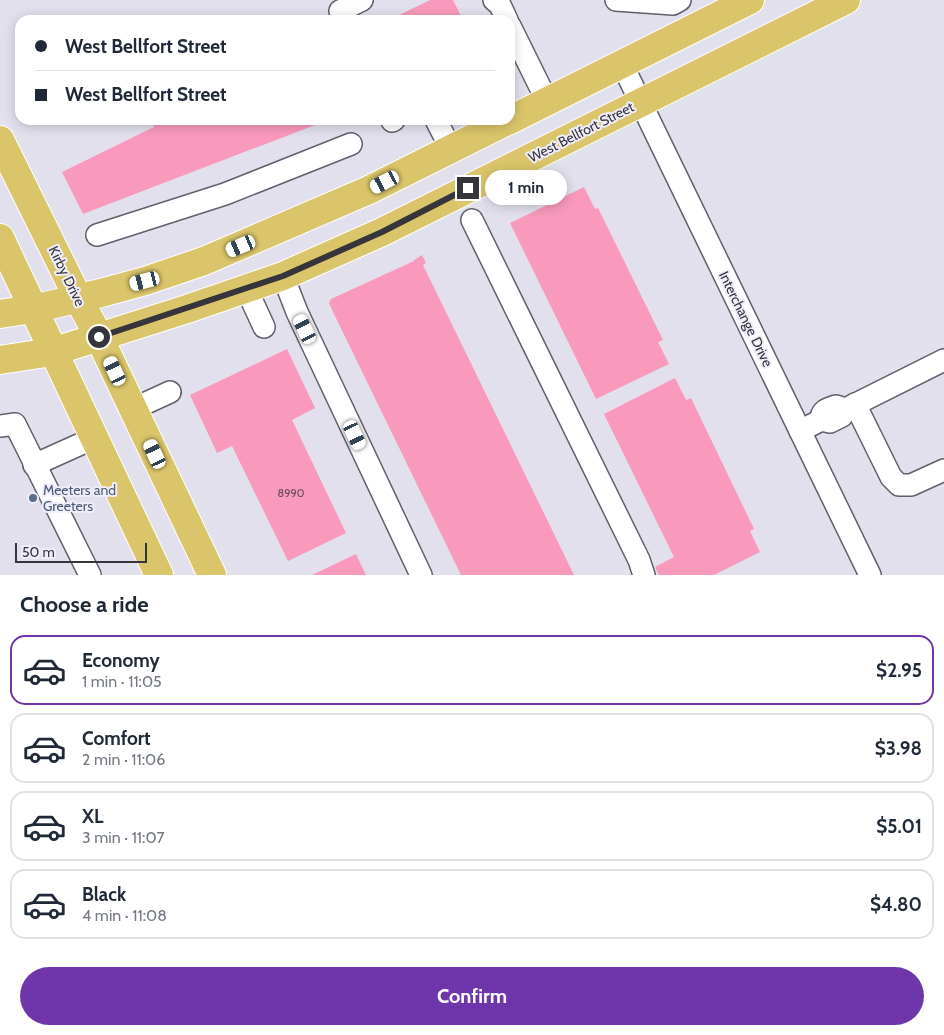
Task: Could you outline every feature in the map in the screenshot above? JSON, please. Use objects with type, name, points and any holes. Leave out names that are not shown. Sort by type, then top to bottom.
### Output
[{"type":"main road","points":[[515,117],[750,0]]},
{"type":"main road","name":"West Bellfort Street","points":[[0,360],[52,352],[283,276],[382,232],[846,0]]},
{"type":"main road","points":[[0,314],[33,309],[145,281],[204,261],[369,190],[500,125]]},
{"type":"main road","name":"Kirby Drive","points":[[0,140],[99,337],[212,575]]},
{"type":"main road","points":[[369,190],[382,232]]},
{"type":"main road","points":[[0,288],[6,271],[1,241]]},
{"type":"main road","points":[[1,241],[159,575]]},
{"type":"street","points":[[340,10],[362,0]]},
{"type":"street","points":[[616,0],[673,4],[680,0]]},
{"type":"street","points":[[517,58],[547,101]]},
{"type":"street","name":"Interchange Drive","points":[[622,64],[870,575]]},
{"type":"street","points":[[438,125],[450,149]]},
{"type":"street","points":[[97,235],[225,194],[351,144]]},
{"type":"street","points":[[472,220],[635,552],[644,575]]},
{"type":"street","points":[[283,276],[297,312],[421,575]]},
{"type":"street","points":[[246,288],[264,327]]},
{"type":"street","points":[[800,431],[821,420],[830,422],[842,416],[851,406],[944,360]]},
{"type":"street","points":[[133,409],[170,392]]},
{"type":"street","points":[[851,406],[891,477],[899,485],[911,486],[944,470]]},
{"type":"street","points":[[0,426],[15,424],[90,575]]},
{"type":"street","points":[[34,465],[94,438]]},
{"type":"building","points":[[430,0],[453,0],[460,15],[399,15]]},
{"type":"building","points":[[153,125],[315,125],[83,214],[62,172],[154,127]]},
{"type":"building","points":[[584,187],[595,209],[598,208],[663,340],[658,342],[669,364],[596,399],[510,223]]},
{"type":"building","points":[[422,255],[426,263],[423,265],[574,575],[461,575],[334,314],[329,303],[331,299],[414,261]]},
{"type":"building","points":[[287,349],[315,408],[292,420],[346,533],[288,561],[232,446],[217,453],[190,395]]},
{"type":"building","points":[[675,378],[686,400],[691,398],[754,529],[750,531],[760,552],[714,575],[659,575],[655,567],[674,557],[604,414]]},
{"type":"building","points":[[356,554],[366,575],[312,575]]},
{"type":"place","name":"Meeters and Greeters","points":[[33,498]]},
{"type":"route","points":[[99,337],[283,276],[382,232],[468,188]]}]
